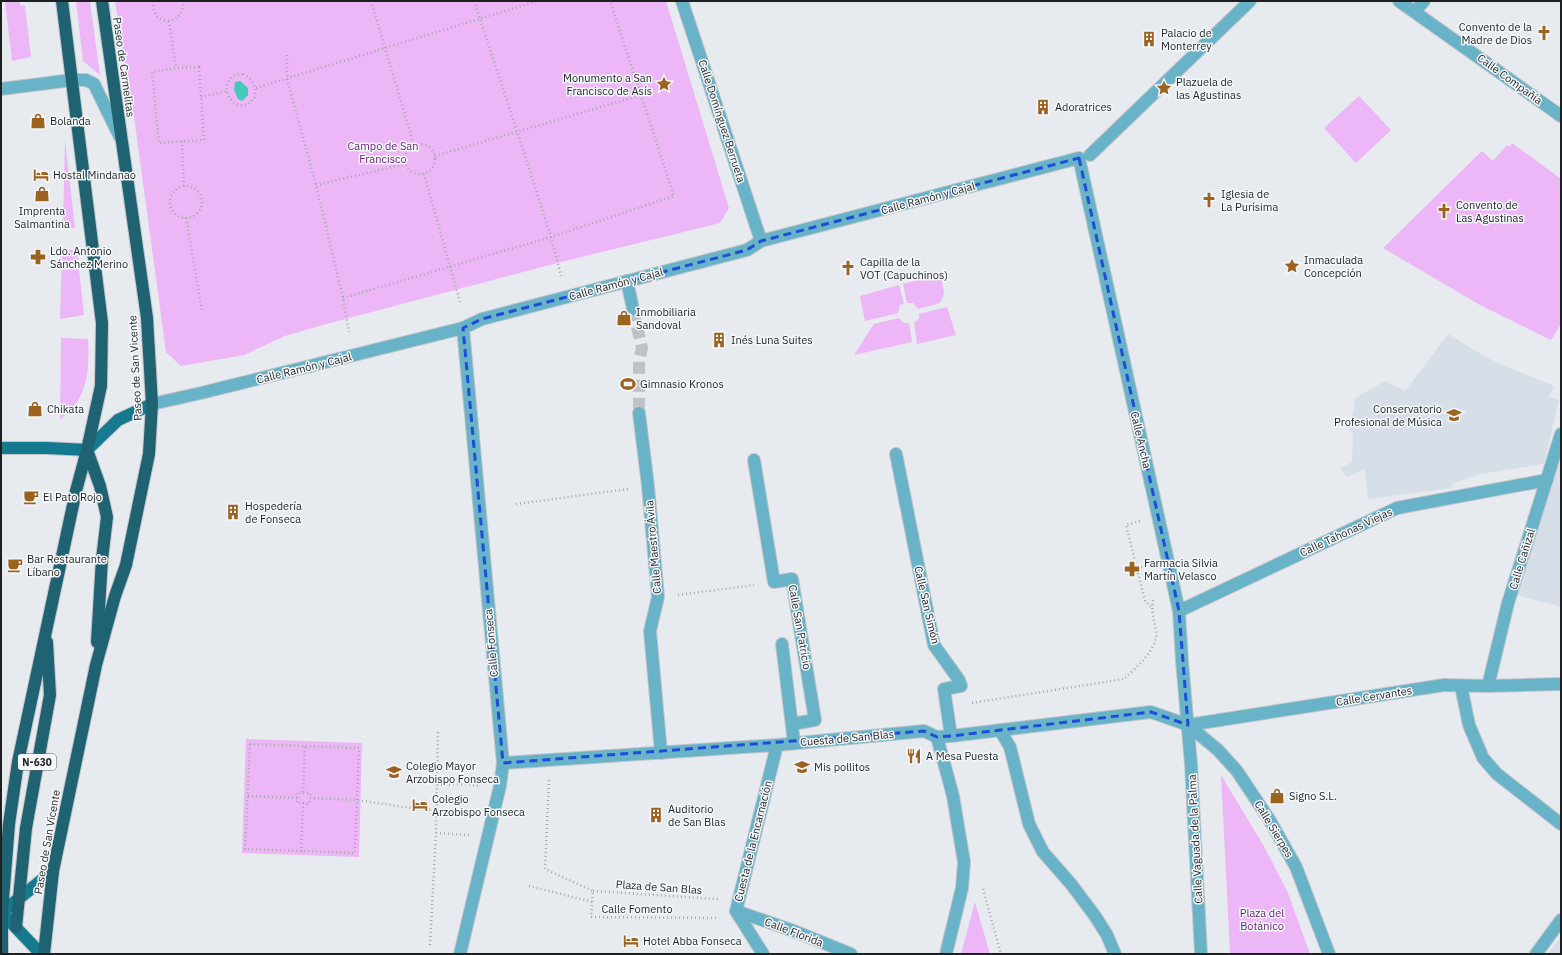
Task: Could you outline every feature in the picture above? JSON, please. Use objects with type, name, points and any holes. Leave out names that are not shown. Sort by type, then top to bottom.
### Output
[{"type":"highway","points":[[62,1],[72,80]]},
{"type":"highway","name":"Paseo de Carmelitas","points":[[102,1],[120,137]]},
{"type":"highway","name":"Paseo de San Vicente","points":[[2,954],[1,912],[9,824],[18,762],[76,491],[87,450],[101,386],[102,323],[72,80]]},
{"type":"highway","name":"Paseo de San Vicente","points":[[44,954],[53,871],[96,665],[115,596],[126,565],[149,454],[152,404],[147,318],[120,137]]},
{"type":"highway","name":"Paseo de San Vicente","points":[[87,450],[100,486],[107,517],[102,559],[96,665]]},
{"type":"highway","name":"Paseo de San Vicente","points":[[16,927],[26,828],[50,695],[47,627]]},
{"type":"main road","points":[[1,448],[87,450],[118,420],[152,404]]},
{"type":"main road","points":[[41,954],[1,912],[53,871]]},
{"type":"street","name":"Calle Domínguez Berrueta","points":[[682,1],[761,241]]},
{"type":"street","points":[[1084,156],[1250,1]]},
{"type":"street","name":"Calle Compañía","points":[[1400,1],[1561,116]]},
{"type":"street","points":[[1414,11],[1424,1]]},
{"type":"street","points":[[1,89],[72,80],[86,80],[94,84],[120,137]]},
{"type":"street","name":"Calle Ramón y Cajal","points":[[152,404],[201,394],[463,328],[482,319],[747,250],[761,241],[1084,156]]},
{"type":"street","name":"Calle Ancha","points":[[1084,156],[1179,611],[1188,724]]},
{"type":"street","points":[[628,281],[634,309]]},
{"type":"street","name":"Calle Fonseca","points":[[460,954],[500,786],[503,763],[463,328]]},
{"type":"street","name":"Calle Maestro Ávila","points":[[639,413],[648,486],[658,597],[650,631],[661,753]]},
{"type":"street","name":"Calle Cañizal","points":[[1488,686],[1508,603],[1561,434]]},
{"type":"street","name":"Calle San Simón","points":[[896,454],[934,645],[959,680],[961,686],[944,689],[951,736]]},
{"type":"street","name":"Calle San Patricio","points":[[754,460],[774,582],[792,579],[815,720],[792,724]]},
{"type":"street","name":"Calle Tahonas Viejas","points":[[1179,611],[1397,508],[1547,480]]},
{"type":"street","name":"Calle San Patricio","points":[[782,644],[794,743]]},
{"type":"street","name":"Calle Cervantes","points":[[1188,724],[1444,686],[1561,684]]},
{"type":"street","points":[[1461,686],[1469,725],[1483,758],[1497,774],[1561,824]]},
{"type":"street","name":"Cuesta de San Blas","points":[[503,763],[777,745],[924,731],[937,737],[951,736],[1151,712],[1188,724]]},
{"type":"street","name":"Calle Vaguada de la Palma","points":[[1188,724],[1201,954]]},
{"type":"street","name":"Calle Sierpes","points":[[1188,724],[1218,750],[1237,771],[1269,819],[1296,867],[1329,954]]},
{"type":"street","points":[[1000,730],[1010,747],[1029,824],[1043,852],[1071,884],[1095,916],[1107,935],[1115,954]]},
{"type":"street","points":[[937,737],[953,796],[964,862],[962,888],[946,954]]},
{"type":"street","name":"Cuesta de la Encarnación","points":[[763,954],[738,914],[777,745]]},
{"type":"street","name":"Calle Florida","points":[[738,914],[794,931],[851,954]]},
{"type":"street","points":[[1536,954],[1561,920]]},
{"type":"path","points":[[154,1],[153,7],[157,16],[160,19],[170,21],[179,16],[182,12],[184,7],[183,1]]},
{"type":"path","points":[[371,1],[414,145]]},
{"type":"path","points":[[474,1],[517,131],[561,276]]},
{"type":"path","points":[[256,88],[537,1]]},
{"type":"path","points":[[343,298],[450,268],[674,196],[610,1]]},
{"type":"path","points":[[170,21],[176,68]]},
{"type":"path","points":[[287,55],[287,79],[316,185],[343,298],[348,332]]},
{"type":"path","points":[[199,66],[204,140],[159,143],[152,72],[176,68],[199,66]]},
{"type":"path","points":[[243,74],[250,77],[256,88],[255,97],[252,101],[246,105],[240,106],[231,100],[227,91],[227,83],[230,78],[235,75],[243,74]]},
{"type":"path","points":[[201,97],[227,91]]},
{"type":"path","points":[[435,156],[641,95]]},
{"type":"path","points":[[182,142],[184,187]]},
{"type":"path","points":[[425,144],[430,147],[435,156],[436,161],[432,169],[424,174],[412,173],[405,164],[406,152],[414,145],[425,144]]},
{"type":"path","points":[[316,185],[405,164]]},
{"type":"path","points":[[424,174],[460,302]]},
{"type":"path","points":[[189,187],[198,192],[202,201],[196,215],[186,218],[176,215],[172,211],[170,201],[174,191],[178,188],[189,187]]},
{"type":"path","points":[[186,218],[202,311]]},
{"type":"path","points":[[516,504],[631,488]]},
{"type":"path","points":[[1141,520],[1126,524],[1145,601],[1151,608]]},
{"type":"path","points":[[1137,568],[1151,564]]},
{"type":"path","points":[[658,597],[774,582]]},
{"type":"path","points":[[969,704],[1124,679],[1138,666],[1154,646],[1156,633],[1151,608],[1155,595]]},
{"type":"path","points":[[430,944],[436,833],[438,732]]},
{"type":"path","points":[[250,744],[359,748],[355,853],[245,849],[248,796],[250,744]]},
{"type":"path","points":[[303,792],[305,746]]},
{"type":"path","name":"Plaza de San Blas","points":[[550,778],[545,869],[593,890],[725,899]]},
{"type":"path","points":[[436,785],[467,784],[482,787]]},
{"type":"path","points":[[298,792],[310,793],[309,804],[297,803],[297,798],[298,792]]},
{"type":"path","points":[[248,796],[297,798]]},
{"type":"path","points":[[310,798],[357,800],[425,810],[436,809]]},
{"type":"path","points":[[301,852],[303,804]]},
{"type":"path","points":[[436,833],[466,834]]},
{"type":"path","points":[[981,882],[1001,954]]},
{"type":"path","name":"Calle Fomento","points":[[529,886],[593,902],[591,917],[738,914]]},
{"type":"path","points":[[593,890],[593,902]]},
{"type":"highlighted area","points":[[1079,158],[1179,611],[1188,725],[1151,712],[951,736],[937,737],[924,731],[503,763],[463,328],[482,319],[747,250],[761,241]]},
{"type":"shaded area","points":[[240,81],[248,88],[248,95],[242,101],[238,99],[234,90],[235,82]]},
{"type":"shaded area","name":"Conservatorio Profesional de Música","points":[[1448,334],[1500,364],[1554,386],[1549,397],[1559,400],[1544,464],[1481,474],[1452,484],[1453,488],[1368,499],[1365,469],[1346,477],[1341,468],[1352,462],[1353,431],[1349,432],[1356,398],[1385,381],[1405,391]]},
{"type":"shaded area","points":[[1561,461],[1561,607],[1517,595],[1556,468],[1558,468]]},
{"type":"shaded area","points":[[1561,936],[1561,954],[1548,954],[1558,941]]},
{"type":"green space","points":[[5,1],[20,1],[20,5],[25,6],[31,57],[12,61]]},
{"type":"green space","points":[[76,1],[90,1],[100,75],[83,61]]},
{"type":"green space","name":"Campo de San Francisco","points":[[115,1],[666,1],[729,208],[720,223],[557,263],[330,323],[285,336],[244,355],[181,366],[166,352],[135,124]]},
{"type":"green space","points":[[1359,96],[1391,130],[1356,163],[1324,128]]},
{"type":"green space","points":[[65,140],[75,228],[63,227]]},
{"type":"green space","points":[[1512,143],[1561,179],[1561,324],[1551,340],[1480,305],[1383,248],[1482,151],[1493,161],[1507,145],[1509,147]]},
{"type":"green space","points":[[62,250],[77,250],[84,315],[60,319]]},
{"type":"green space","points":[[941,274],[944,294],[940,303],[918,309],[913,303],[907,303],[903,284]]},
{"type":"green space","points":[[899,285],[904,304],[900,305],[898,313],[865,321],[860,296]]},
{"type":"green space","points":[[947,307],[956,335],[917,344],[914,323],[919,319],[919,314]]},
{"type":"green space","points":[[899,318],[904,323],[909,323],[912,342],[854,355],[874,324]]},
{"type":"green space","points":[[61,338],[88,339],[88,369],[85,384],[79,399],[60,420]]},
{"type":"green space","points":[[246,739],[362,743],[359,857],[242,853]]},
{"type":"green space","name":"Plaza del Botánico","points":[[1221,775],[1265,848],[1288,893],[1310,954],[1230,954]]},
{"type":"green space","points":[[975,902],[990,954],[961,954]]},
{"type":"tunnel","points":[[633,309],[642,348],[639,361],[639,413]]},
{"type":"place","name":"Convento de la Madre de Dios","points":[[1544,33]]},
{"type":"place","name":"Palacio de Monterrey","points":[[1149,39]]},
{"type":"place","name":"Monumento a San Francisco de Asís","points":[[664,84]]},
{"type":"place","name":"Plazuela de las Agustinas","points":[[1164,88]]},
{"type":"place","name":"Adoratrices","points":[[1043,107]]},
{"type":"place","name":"Bolanda","points":[[38,121]]},
{"type":"place","name":"Hostal Mindanao","points":[[41,175]]},
{"type":"place","name":"Imprenta Salmantina","points":[[42,194]]},
{"type":"place","name":"Iglesia de La Purísima","points":[[1209,200]]},
{"type":"place","name":"Convento de Las Agustinas","points":[[1444,211]]},
{"type":"place","name":"Ldo. Antonio Sánchez Merino","points":[[38,257]]},
{"type":"place","name":"Inmaculada Concepción","points":[[1292,266]]},
{"type":"place","name":"Capilla de la VOT (Capuchinos)","points":[[848,268]]},
{"type":"place","name":"Inmobiliaria Sandoval","points":[[624,318]]},
{"type":"place","name":"Inés Luna Suites","points":[[719,340]]},
{"type":"place","name":"Gimnasio Kronos","points":[[628,384]]},
{"type":"place","name":"Chikata","points":[[35,409]]},
{"type":"place","name":"Conservatorio Profesional de Música","points":[[1454,415]]},
{"type":"place","name":"El Pato Rojo","points":[[31,497]]},
{"type":"place","name":"Hospedería de Fonseca","points":[[233,512]]},
{"type":"place","name":"Bar Restaurante Líbano","points":[[15,565]]},
{"type":"place","name":"Farmacia Silvia Martín Velasco","points":[[1132,569]]},
{"type":"place","name":"A Mesa Puesta","points":[[914,756]]},
{"type":"place","name":"Mis pollitos","points":[[802,767]]},
{"type":"place","name":"Colegio Mayor Arzobispo Fonseca","points":[[394,772]]},
{"type":"place","name":"Signo S.L.","points":[[1277,796]]},
{"type":"place","name":"Colegio Arzobispo Fonseca","points":[[420,805]]},
{"type":"place","name":"Auditorio de San Blas","points":[[656,815]]},
{"type":"place","name":"Hotel Abba Fonseca","points":[[631,941]]}]
